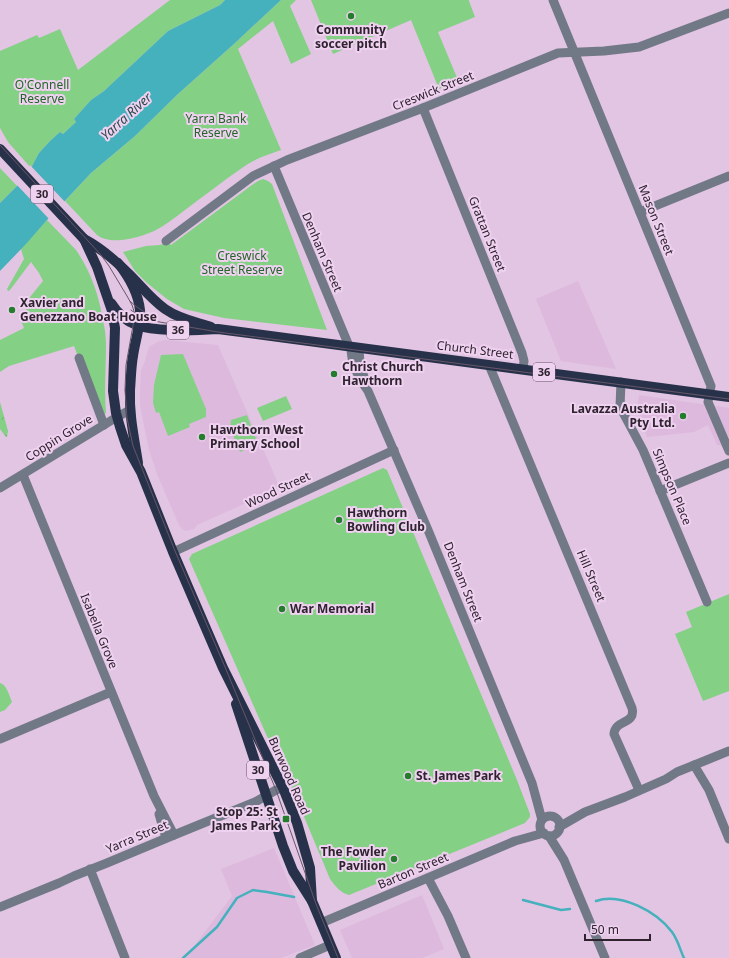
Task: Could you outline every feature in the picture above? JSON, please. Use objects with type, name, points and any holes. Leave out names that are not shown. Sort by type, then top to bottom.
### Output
[{"type":"main road","name":"30","points":[[0,149],[84,239],[118,263]]},
{"type":"main road","name":"30","points":[[84,239],[97,267],[105,290]]},
{"type":"main road","name":"Church Street","points":[[118,263],[147,294],[167,310],[183,318],[218,329]]},
{"type":"main road","name":"Burwood Road","points":[[118,263],[129,278],[136,294],[140,309],[139,326],[132,357],[130,410],[140,472]]},
{"type":"main road","name":"Church Street","points":[[105,290],[117,311],[128,321],[146,328],[165,330],[218,329],[729,397]]},
{"type":"main road","name":"Burwood Road","points":[[105,290],[112,310],[115,332],[113,391],[117,417],[126,445],[140,472],[223,668],[283,788],[310,868],[312,901]]},
{"type":"main road","name":"Burwood Road","points":[[223,668],[283,846],[294,871],[312,901],[336,958]]},
{"type":"street","name":"Mason Street","points":[[554,0],[711,386],[708,402],[729,451]]},
{"type":"street","name":"Creswick Street","points":[[166,241],[253,176],[287,160],[423,108],[558,53],[604,51],[639,47],[729,13]]},
{"type":"street","name":"Grattan Street","points":[[423,108],[522,353],[524,361],[523,369]]},
{"type":"street","name":"Denham Street","points":[[274,166],[353,347],[368,391],[428,530],[605,958]]},
{"type":"street","points":[[640,212],[729,176]]},
{"type":"street","points":[[79,358],[104,425]]},
{"type":"street","name":"Hill Street","points":[[489,365],[632,708],[633,713],[631,718],[616,726],[614,734],[639,790]]},
{"type":"street","name":"Simpson Place","points":[[621,382],[620,407],[638,440],[707,602]]},
{"type":"street","name":"Coppin Grove","points":[[0,488],[130,410]]},
{"type":"street","name":"Wood Street","points":[[173,552],[394,450]]},
{"type":"street","points":[[660,491],[729,463]]},
{"type":"street","name":"Isabella Grove","points":[[23,475],[170,836]]},
{"type":"street","points":[[0,739],[111,692]]},
{"type":"street","name":"Barton Street","points":[[321,923],[514,841],[666,779],[677,772],[729,751]]},
{"type":"street","points":[[698,763],[729,839]]},
{"type":"street","name":"Yarra Street","points":[[0,907],[255,802],[276,790],[283,788]]},
{"type":"street","points":[[90,869],[125,958]]},
{"type":"street","points":[[432,876],[466,958]]},
{"type":"street","points":[[300,958],[330,945]]},
{"type":"shaded area","points":[[578,281],[616,369],[561,361],[536,299]]},
{"type":"shaded area","name":"Hawthorn West Primary School","points":[[165,340],[218,345],[280,488],[197,525],[194,529],[186,531],[179,525],[157,474],[149,450],[140,405],[141,370],[149,347],[157,342]]},
{"type":"shaded area","points":[[639,395],[729,408],[729,447],[717,445],[708,425],[694,432],[647,437],[637,408]]},
{"type":"shaded area","points":[[274,848],[315,945],[281,958],[185,958],[232,896],[221,869]]},
{"type":"shaded area","points":[[422,895],[444,949],[422,958],[352,958],[340,930]]},
{"type":"green space","name":"O'Connell Reserve","points":[[170,0],[225,0],[220,5],[168,31],[104,91],[91,100],[74,119],[76,122],[63,134],[60,132],[50,141],[39,153],[31,168],[8,142],[0,128],[0,51],[37,35],[39,38],[60,29],[78,70]]},
{"type":"green space","name":"Yarra Bank Reserve","points":[[281,0],[296,0],[290,6],[311,54],[291,64],[273,21],[238,49],[281,150],[251,162],[156,230],[130,239],[121,240],[112,240],[97,235],[65,201],[91,173],[135,136],[178,94]]},
{"type":"green space","points":[[311,0],[469,0],[475,17],[438,32],[458,80],[439,89],[411,20],[333,54]]},
{"type":"green space","points":[[0,168],[17,186],[0,203]]},
{"type":"green space","name":"Creswick Street Reserve","points":[[263,179],[272,184],[327,330],[224,318],[184,309],[167,299],[147,283],[135,271],[123,252],[168,242],[171,245],[252,185]]},
{"type":"green space","points":[[47,220],[76,250],[94,284],[99,302],[105,330],[106,343],[106,413],[101,416],[74,346],[9,366],[0,372],[0,340],[24,328],[21,321],[29,316],[23,302],[30,297],[43,281],[31,262],[10,290],[8,291],[7,289],[24,259],[21,249]]},
{"type":"green space","points":[[183,354],[206,409],[206,417],[189,424],[190,427],[168,436],[159,412],[156,413],[153,403],[154,385],[161,355]]},
{"type":"green space","points":[[286,396],[292,409],[263,421],[257,408]]},
{"type":"green space","points":[[0,402],[8,431],[7,437],[0,429]]},
{"type":"green space","points":[[247,415],[256,439],[250,447],[240,452],[230,427],[231,420]]},
{"type":"green space","name":"St. James Park","points":[[383,468],[387,470],[517,780],[530,817],[525,823],[349,895],[338,889],[330,879],[290,783],[266,734],[189,559],[192,554]]},
{"type":"green space","points":[[729,594],[729,691],[703,701],[675,634],[692,627],[686,612]]},
{"type":"green space","points":[[0,683],[6,688],[12,702],[5,710],[0,712]]},
{"type":"water","name":"Yarra River","points":[[225,0],[281,0],[178,94],[135,136],[91,173],[0,271],[0,203],[17,186],[31,168],[39,153],[60,132],[63,134],[76,122],[74,119],[91,100],[104,91],[168,31],[220,5]]},
{"type":"pier","points":[[30,165],[66,203],[50,220],[16,184]]},
{"type":"waterway","points":[[183,958],[217,927],[237,898],[253,890],[294,897]]},
{"type":"waterway","points":[[596,901],[616,899],[648,911],[657,917],[672,932],[684,958]]},
{"type":"waterway","points":[[523,900],[561,910],[570,909]]},
{"type":"tram line","points":[[0,145],[101,255],[132,305],[134,320],[126,365],[125,390],[127,418],[133,446],[175,551],[276,790],[316,904],[338,958]]},
{"type":"tram line","points":[[130,301],[143,311],[157,317]]},
{"type":"tram line","points":[[131,310],[140,317],[148,320],[218,332],[729,399]]},
{"type":"place","name":"Community soccer pitch","points":[[351,16]]},
{"type":"place","name":"Xavier and Genezzano Boat House","points":[[12,310]]},
{"type":"place","name":"Christ Church Hawthorn","points":[[334,374]]},
{"type":"place","name":"Lavazza Australia Pty Ltd.","points":[[683,416]]},
{"type":"place","name":"Hawthorn West Primary School","points":[[202,437]]},
{"type":"place","name":"Hawthorn Bowling Club","points":[[339,520]]},
{"type":"place","name":"War Memorial","points":[[282,609]]},
{"type":"place","name":"St. James Park","points":[[408,776]]},
{"type":"place","name":"Stop 25: St James Park","points":[[286,819]]},
{"type":"place","name":"The Fowler Pavilion","points":[[394,859]]}]
